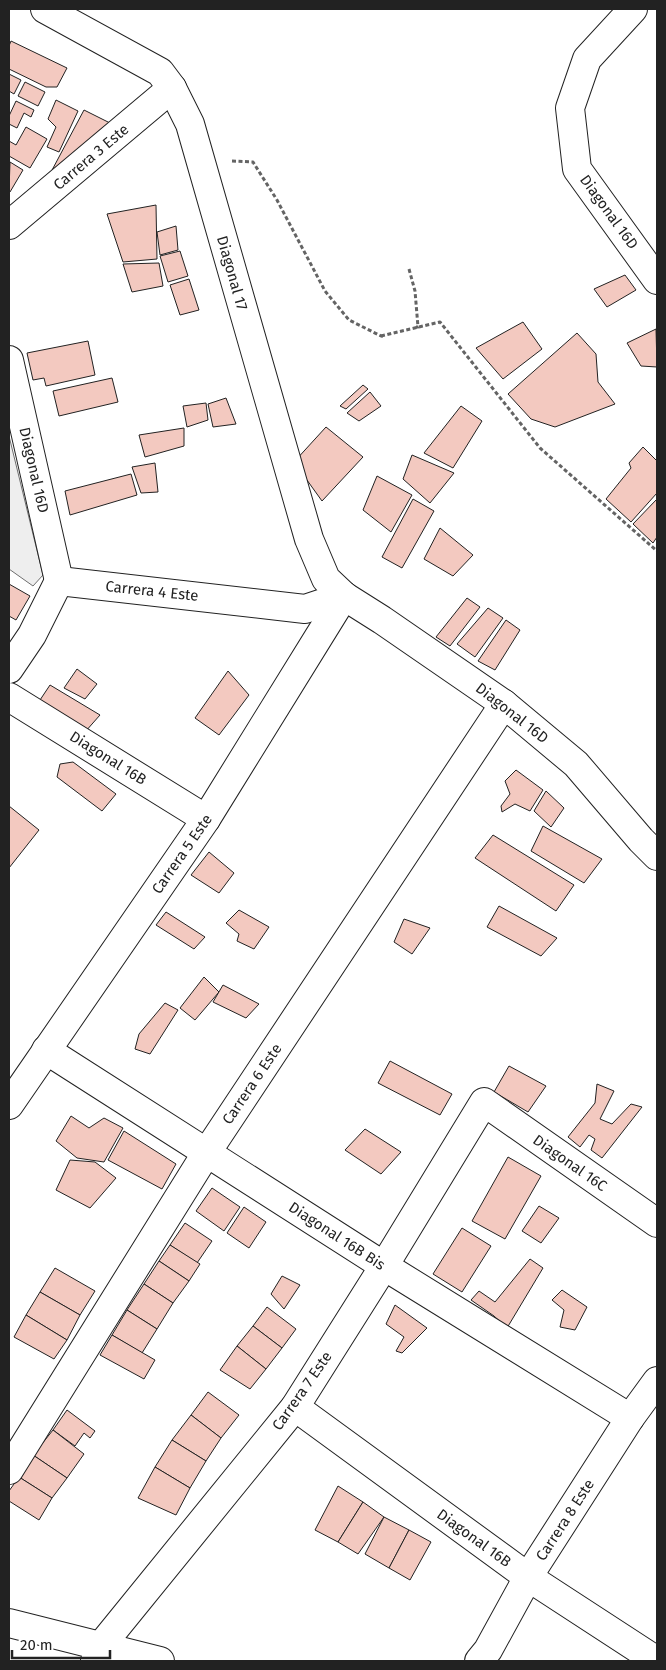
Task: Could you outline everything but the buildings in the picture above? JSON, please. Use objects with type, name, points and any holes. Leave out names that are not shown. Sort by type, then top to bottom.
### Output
[{"type":"street","name":"Diagonal 17","points":[[45,9],[160,72],[172,88],[190,124],[309,539],[326,578],[344,596]]},
{"type":"street","name":"Diagonal 16D","points":[[633,9],[587,59],[570,108],[577,168],[657,280]]},
{"type":"street","name":"Carrera 3 Este","points":[[9,225],[172,88]]},
{"type":"street","name":"Diagonal 16D","points":[[9,360],[59,581]]},
{"type":"street","name":"Carrera 4 Este","points":[[59,581],[305,608],[344,596]]},
{"type":"street","points":[[9,669],[32,635],[59,581]]},
{"type":"street","name":"Diagonal 16D","points":[[344,596],[504,704],[576,764],[657,856]]},
{"type":"street","name":"Carrera 5 Este","points":[[9,1105],[206,819],[344,596]]},
{"type":"street","name":"Diagonal 16B","points":[[9,698],[206,819]]},
{"type":"street","name":"Carrera 6 Este","points":[[9,1470],[207,1152],[504,704]]},
{"type":"street","name":"Diagonal 16B Bis","points":[[46,1050],[384,1266],[630,1418]]},
{"type":"street","name":"Diagonal 16C","points":[[484,1102],[657,1223]]},
{"type":"street","name":"Carrera 7 Este","points":[[97,1654],[295,1407],[484,1102]]},
{"type":"street","name":"Carrera 8 Este","points":[[479,1661],[488,1650],[528,1577],[630,1418],[657,1382]]},
{"type":"street","name":"Diagonal 16B","points":[[295,1407],[528,1577],[657,1661]]},
{"type":"street","points":[[9,1623],[97,1654],[160,1661]]},
{"type":"path","points":[[199,158],[253,162],[277,200],[325,291],[349,320],[381,336],[440,322],[540,448],[657,550]]},
{"type":"path","points":[[381,336],[418,327],[415,291],[409,269]]},
{"type":"shaded area","points":[[9,436],[43,575],[33,586],[9,569]]}]
